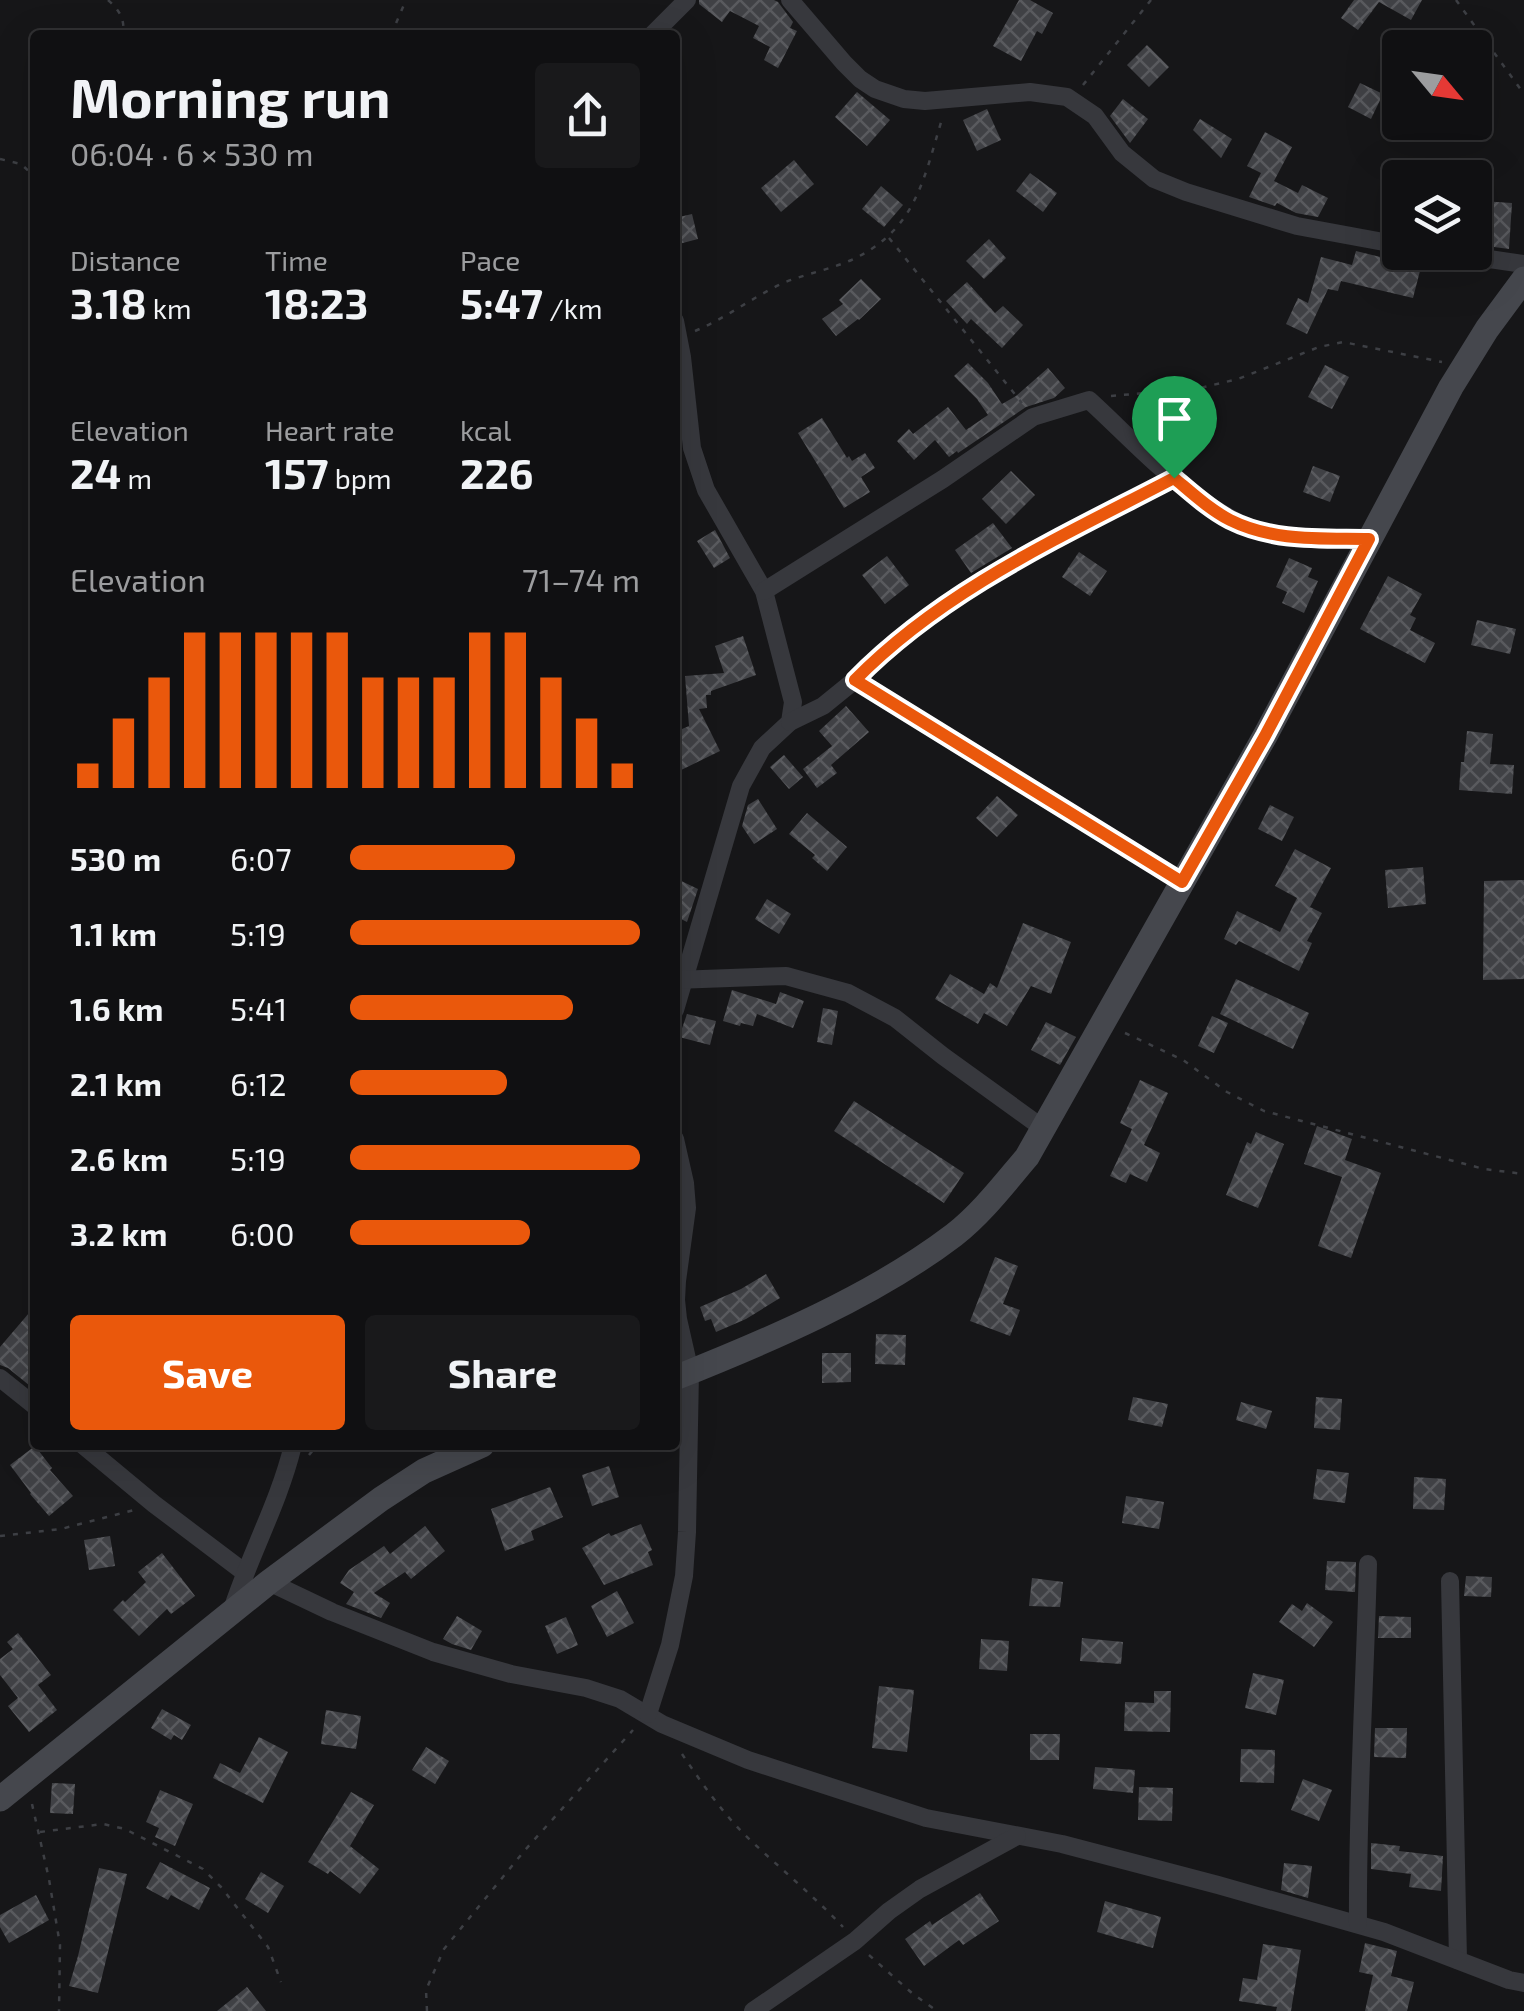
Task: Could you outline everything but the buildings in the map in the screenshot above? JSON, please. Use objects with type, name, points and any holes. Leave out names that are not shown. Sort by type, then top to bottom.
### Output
[{"type":"street","points":[[657,30],[688,0]]},
{"type":"street","points":[[790,0],[844,63],[875,89],[904,99],[926,101],[1030,92],[1072,99],[1096,116],[1122,153],[1154,179],[1297,226],[1382,242]]},
{"type":"street","points":[[1492,259],[1524,264]]},
{"type":"street","points":[[683,1375],[762,1343],[910,1264],[956,1234],[1028,1157],[1265,736],[1463,367],[1524,279]]},
{"type":"street","points":[[680,354],[696,463],[706,490],[764,590],[793,702],[790,722]]},
{"type":"street","points":[[764,590],[943,479],[1033,417],[1089,400],[1207,506],[1231,520],[1256,531],[1289,538],[1369,539]]},
{"type":"street","points":[[680,977],[740,786],[762,748],[790,722],[823,706],[884,651],[958,596],[1030,552],[1174,478]]},
{"type":"street","points":[[855,680],[1182,882]]},
{"type":"street","points":[[680,980],[786,976],[848,993],[896,1018],[942,1056],[1044,1128]]},
{"type":"street","points":[[680,1161],[687,1208],[680,1259]]},
{"type":"street","points":[[648,1714],[670,1645],[684,1576],[680,1341]]},
{"type":"street","points":[[0,1378],[30,1402]]},
{"type":"street","points":[[89,1450],[244,1572]]},
{"type":"street","points":[[230,1615],[283,1482],[291,1450]]},
{"type":"street","points":[[0,1799],[270,1582],[380,1499],[424,1471],[471,1450]]},
{"type":"street","points":[[1358,1924],[1368,1564]]},
{"type":"street","points":[[270,1582],[332,1612],[433,1652],[620,1699],[694,1738],[748,1760],[875,1802],[926,1818],[1062,1844],[1358,1924],[1524,1983]]},
{"type":"street","points":[[1450,1582],[1458,1960]]},
{"type":"street","points":[[753,2011],[855,1941],[920,1889],[1017,1836]]},
{"type":"path","points":[[108,0],[124,20],[123,30]]},
{"type":"path","points":[[392,30],[406,0]]},
{"type":"path","points":[[1072,99],[1150,0]]},
{"type":"path","points":[[1456,0],[1524,94]]},
{"type":"path","points":[[680,330],[713,324],[782,284],[848,261],[888,237],[901,224],[921,189],[948,99]]},
{"type":"path","points":[[0,160],[21,164],[30,172]]},
{"type":"path","points":[[888,237],[1033,417]]},
{"type":"path","points":[[1089,400],[1200,388],[1238,379],[1343,342],[1463,367]]},
{"type":"path","points":[[1103,1023],[1183,1060],[1227,1092],[1264,1111],[1484,1169],[1524,1174]]},
{"type":"path","points":[[0,1536],[61,1530],[154,1504]]},
{"type":"path","points":[[427,2011],[426,1990],[444,1949],[525,1850],[648,1714]]},
{"type":"path","points":[[682,1753],[743,1834],[822,1905],[878,1964],[936,2011]]},
{"type":"path","points":[[25,1778],[40,1832],[60,1945],[59,2011]]},
{"type":"path","points":[[40,1832],[102,1824],[125,1829],[202,1869],[221,1887],[268,1948],[281,1982]]},
{"type":"route","points":[[1174,478],[1207,506],[1256,531],[1289,538],[1369,539],[1182,882],[855,680],[884,651],[958,596],[1030,552],[1174,478]]}]
